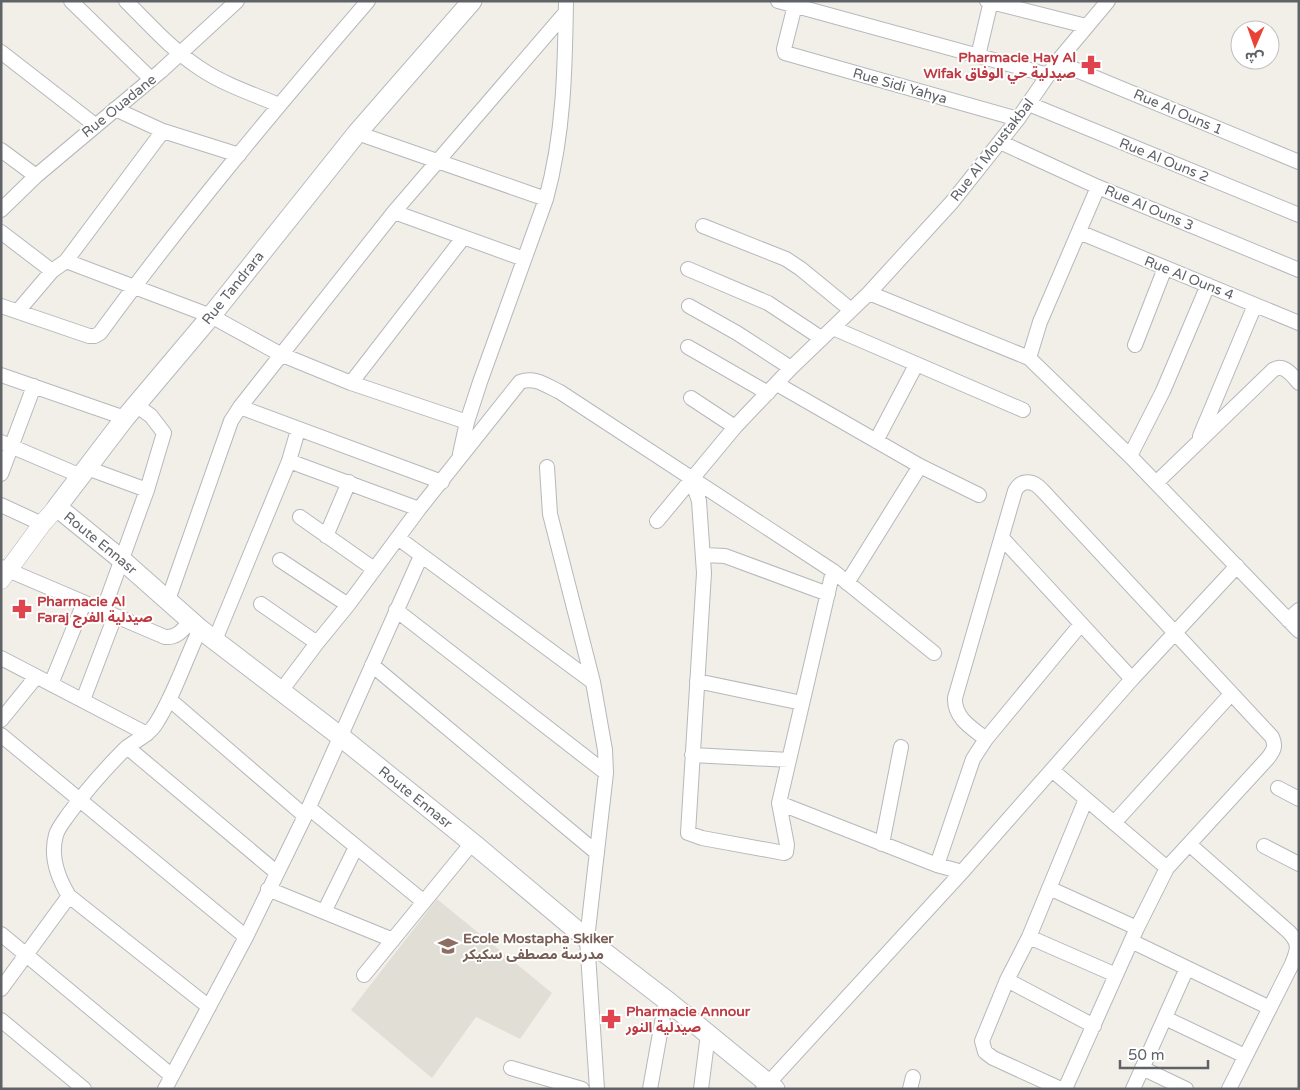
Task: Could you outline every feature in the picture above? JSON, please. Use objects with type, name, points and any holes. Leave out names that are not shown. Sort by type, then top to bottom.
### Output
[{"type":"main road","name":"Rue Tandrara","points":[[57,507],[130,412],[211,316],[357,133],[472,1]]},
{"type":"main road","name":"Route Ennasr","points":[[57,507],[122,560],[196,625],[341,737],[587,939],[708,1034],[769,1087]]},
{"type":"street","points":[[71,1],[152,79]]},
{"type":"street","points":[[126,1],[180,54],[200,69],[219,80],[279,105]]},
{"type":"street","name":"Rue Ouadane","points":[[1,210],[36,176],[152,79],[237,1]]},
{"type":"street","points":[[1,306],[89,336],[95,336],[100,333],[279,105],[368,1]]},
{"type":"street","points":[[778,1],[795,3],[1048,75]]},
{"type":"street","name":"Rue Al Moustakbal","points":[[658,521],[735,427],[791,368],[869,293],[952,202],[1018,119],[1058,62],[1108,1]]},
{"type":"street","points":[[978,56],[990,2],[1086,26]]},
{"type":"street","name":"Rue Sidi Yahya","points":[[795,3],[784,49],[786,53],[1018,119]]},
{"type":"street","points":[[168,600],[231,421],[240,407],[394,212],[566,7]]},
{"type":"street","points":[[460,456],[467,422],[546,199],[556,159],[565,69],[566,7]]},
{"type":"street","points":[[1,52],[95,125]]},
{"type":"street","name":"Rue Al Ouns 1","points":[[1058,62],[1299,162]]},
{"type":"street","name":"Rue Al Ouns 2","points":[[1029,104],[1299,215]]},
{"type":"street","points":[[115,109],[163,131],[239,155]]},
{"type":"street","points":[[18,311],[52,271],[66,261],[163,131]]},
{"type":"street","points":[[357,133],[546,199]]},
{"type":"street","name":"Rue Al Ouns 3","points":[[1000,142],[1098,187],[1299,270]]},
{"type":"street","points":[[1,150],[36,176]]},
{"type":"street","points":[[1029,358],[1040,322],[1098,187]]},
{"type":"street","points":[[394,212],[524,259]]},
{"type":"street","points":[[703,226],[786,259],[851,310]]},
{"type":"street","points":[[1,232],[52,271]]},
{"type":"street","name":"Rue Al Ouns 4","points":[[1080,232],[1299,323]]},
{"type":"street","points":[[351,383],[463,238]]},
{"type":"street","points":[[66,261],[211,316],[280,354],[351,383],[467,422]]},
{"type":"street","points":[[1135,345],[1165,268]]},
{"type":"street","points":[[688,269],[768,303],[822,338]]},
{"type":"street","points":[[1130,456],[1163,391],[1208,286]]},
{"type":"street","points":[[869,293],[1029,358],[1130,456],[1299,631]]},
{"type":"street","points":[[1198,442],[1255,305]]},
{"type":"street","points":[[689,306],[737,332],[791,368]]},
{"type":"street","points":[[833,328],[1023,410]]},
{"type":"street","points":[[688,347],[772,388],[979,495]]},
{"type":"street","points":[[876,441],[916,365]]},
{"type":"street","points":[[1156,483],[1277,367],[1287,370],[1299,383]]},
{"type":"street","points":[[1,375],[34,386],[150,416],[164,433],[147,490],[122,560],[109,614],[83,700]]},
{"type":"street","points":[[281,691],[419,509],[520,382],[534,380],[560,392],[833,571],[934,653]]},
{"type":"street","points":[[1,474],[6,444],[34,386]]},
{"type":"street","points":[[691,398],[735,427]]},
{"type":"street","points":[[240,407],[442,482]]},
{"type":"street","points":[[215,640],[289,460],[298,430]]},
{"type":"street","points":[[6,444],[84,472],[147,490]]},
{"type":"street","points":[[289,460],[419,509]]},
{"type":"street","points":[[847,583],[920,466]]},
{"type":"street","points":[[547,467],[550,514],[593,682],[606,750],[606,773],[587,939],[597,1089]]},
{"type":"street","points":[[692,480],[699,501],[704,554],[688,833],[784,853],[787,850],[788,845],[779,803],[833,571]]},
{"type":"street","points":[[326,536],[349,482]]},
{"type":"street","points":[[986,739],[956,712],[955,698],[1018,486],[1026,482],[1036,484],[1272,737],[1275,745],[1274,750],[1167,868],[1134,934],[1094,1026],[1063,1089],[993,1058],[985,1052],[982,1041],[1007,980],[1029,937],[1086,799]]},
{"type":"street","points":[[1,505],[42,524]]},
{"type":"street","name":"Rue Tandrara","points":[[4,572],[57,507]]},
{"type":"street","points":[[300,517],[374,569]]},
{"type":"street","points":[[398,538],[593,682]]},
{"type":"street","points":[[1002,538],[1132,679]]},
{"type":"street","points":[[704,554],[725,556],[828,594]]},
{"type":"street","points":[[1,934],[27,954],[168,1083],[246,937],[276,872],[307,812],[420,556]]},
{"type":"street","points":[[280,560],[348,605]]},
{"type":"street","points":[[769,1087],[1132,679],[1237,566]]},
{"type":"street","points":[[4,572],[84,603],[151,632],[169,637],[196,625]]},
{"type":"street","points":[[51,684],[84,603]]},
{"type":"street","points":[[261,604],[317,643]]},
{"type":"street","points":[[396,610],[606,773]]},
{"type":"street","points":[[1288,620],[1299,610]]},
{"type":"street","points":[[937,865],[973,759],[986,739],[1082,624]]},
{"type":"street","points":[[196,625],[169,699],[154,726],[147,734],[127,747],[79,801],[57,832],[55,839],[55,865],[60,883],[69,896],[209,1007]]},
{"type":"street","points":[[1,658],[147,734]]},
{"type":"street","points":[[372,665],[597,853]]},
{"type":"street","points":[[1,720],[36,677]]},
{"type":"street","points":[[697,681],[802,702]]},
{"type":"street","points":[[1114,823],[1231,694]]},
{"type":"street","points":[[169,699],[307,812],[356,847],[424,902]]},
{"type":"street","points":[[1,736],[246,937]]},
{"type":"street","points":[[127,747],[276,872]]},
{"type":"street","points":[[882,844],[901,747]]},
{"type":"street","points":[[692,755],[788,760]]},
{"type":"street","points":[[1052,770],[1167,868]]},
{"type":"street","points":[[1278,788],[1299,798]]},
{"type":"street","points":[[779,803],[937,865],[962,872]]},
{"type":"street","points":[[364,975],[472,843]]},
{"type":"street","points":[[1189,844],[1295,939],[1297,945],[1297,952],[1229,1089]]},
{"type":"street","points":[[1264,846],[1299,864]]},
{"type":"street","points":[[324,912],[356,847]]},
{"type":"street","points":[[1049,888],[1134,934],[1187,968],[1270,1008]]},
{"type":"street","points":[[268,889],[393,940]]},
{"type":"street","points":[[1,989],[69,896]]},
{"type":"street","points":[[1029,937],[1116,975]]},
{"type":"street","points":[[1133,1089],[1187,968]]},
{"type":"street","points":[[1007,980],[1094,1026]]},
{"type":"street","points":[[650,1089],[666,1000]]},
{"type":"street","points":[[1165,1018],[1245,1056]]},
{"type":"street","points":[[1,1020],[84,1089]]},
{"type":"street","points":[[701,1089],[708,1034]]},
{"type":"street","points":[[511,1068],[582,1089]]},
{"type":"street","points":[[1142,1068],[1186,1089]]},
{"type":"shaded area","name":"Ecole Mostapha Skiker مدرسة مصطفى سكيكر","points":[[437,899],[552,993],[520,1039],[476,1017],[432,1078],[351,1010]]},
{"type":"place","name":"Pharmacie Hay Al Wifak صيدلية حي الوفاق","points":[[1091,65]]},
{"type":"place","name":"Pharmacie Al Faraj صيدلية الفرج","points":[[22,609]]},
{"type":"place","name":"Ecole Mostapha Skiker مدرسة مصطفى سكيكر","points":[[448,946]]},
{"type":"place","name":"Pharmacie Annour صيدلية النور","points":[[611,1019]]}]
